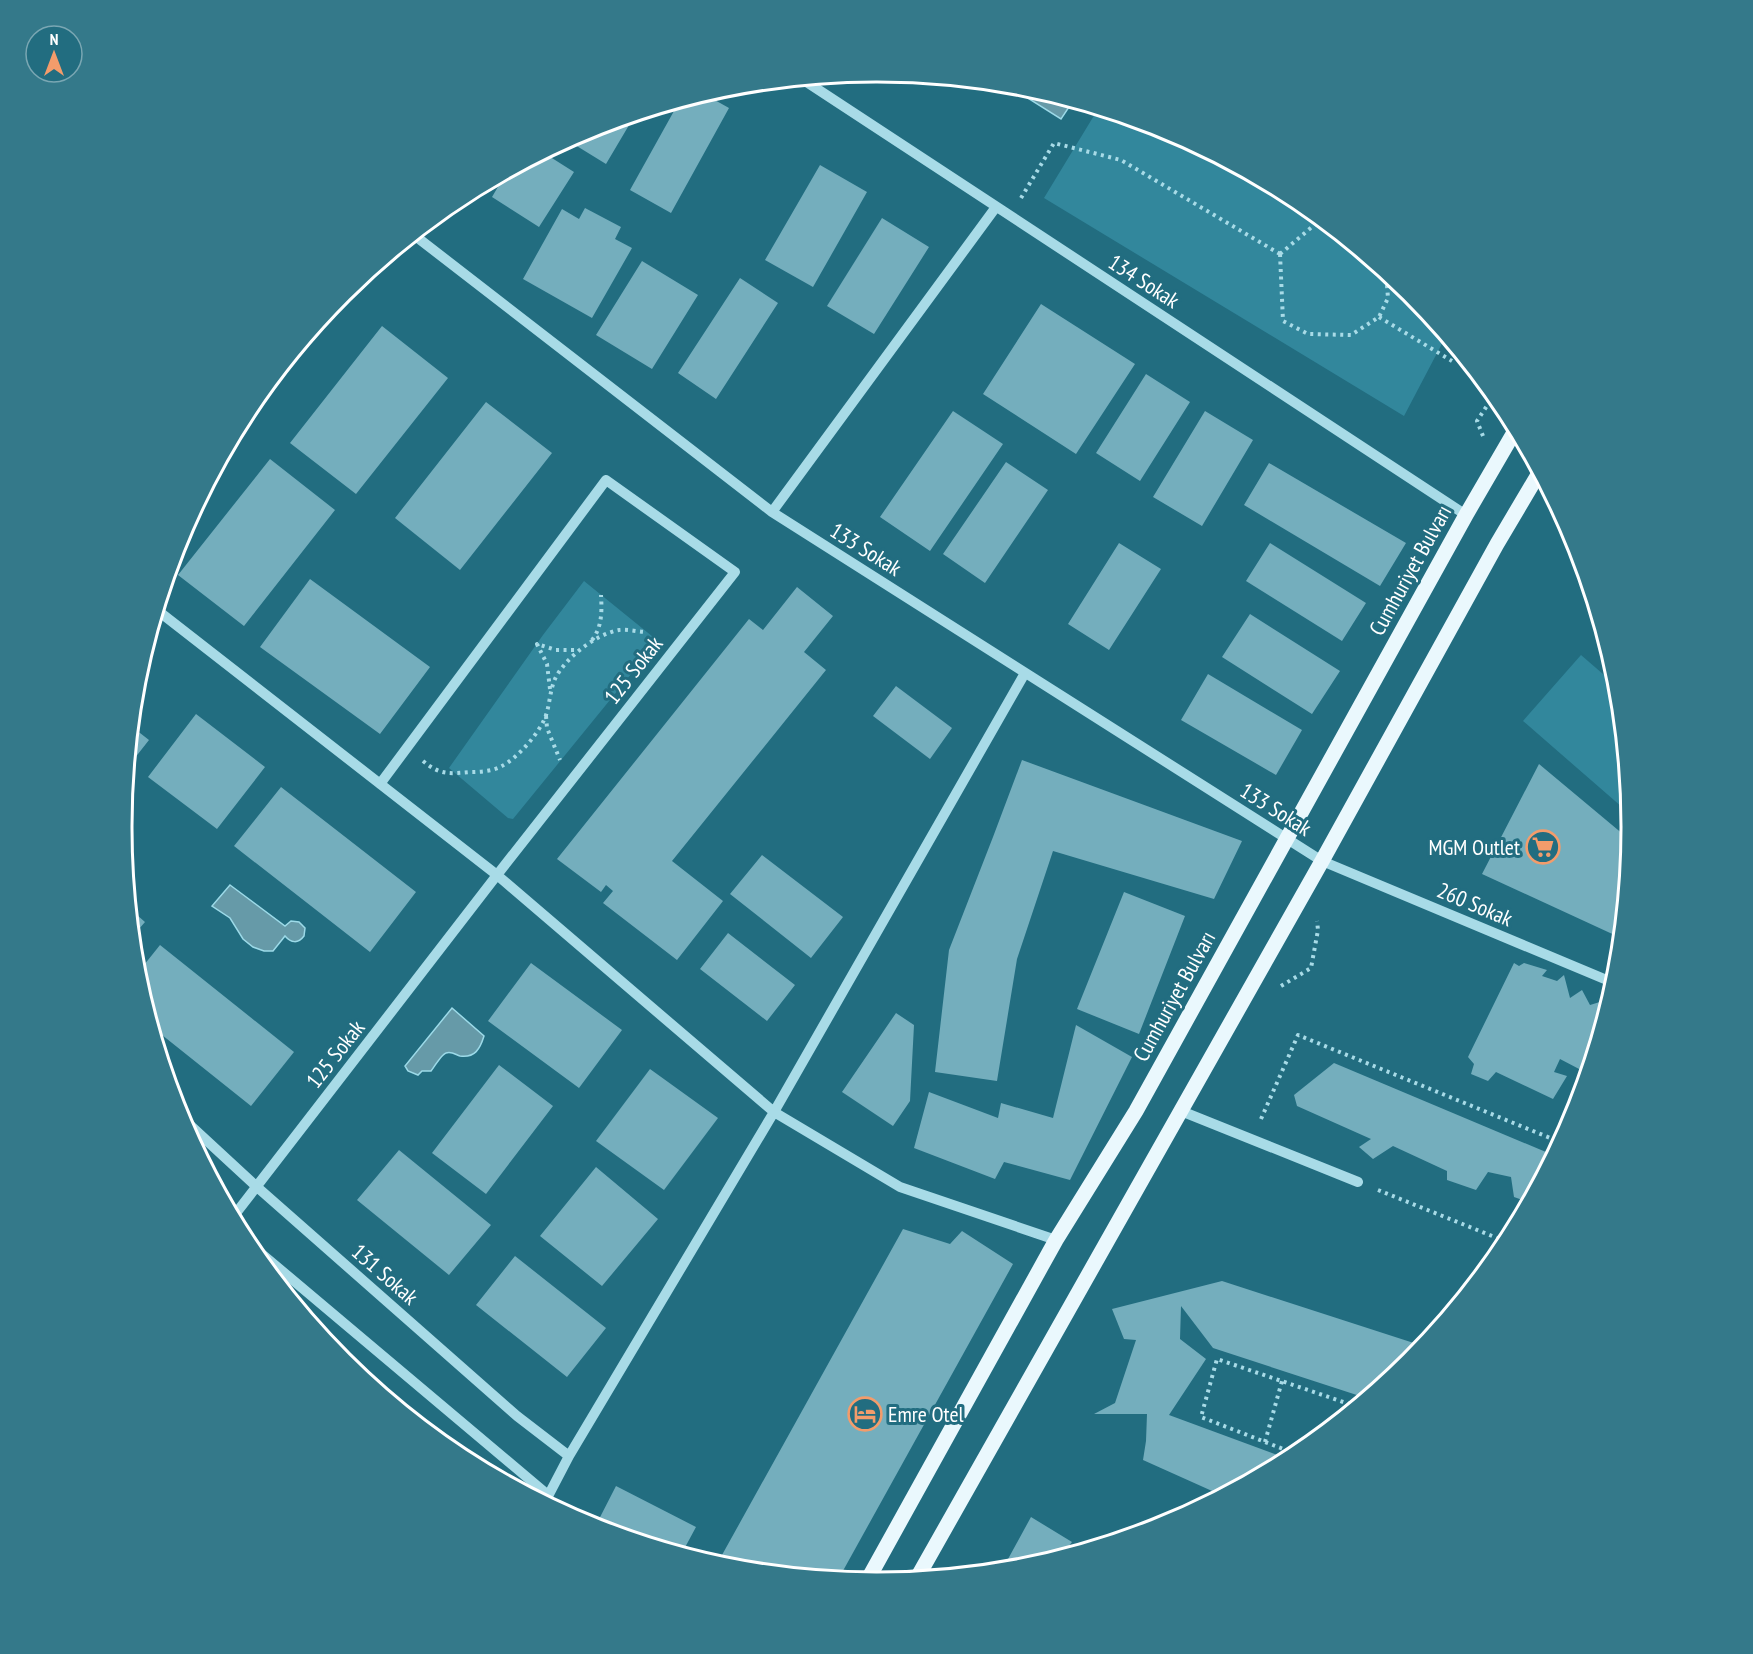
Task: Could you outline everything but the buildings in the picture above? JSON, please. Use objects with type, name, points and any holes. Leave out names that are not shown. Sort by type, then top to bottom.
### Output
[{"type":"main road","name":"Cumhuriyet Bulvarı","points":[[872,1572],[1056,1240],[1136,1111],[1511,438]]},
{"type":"main road","points":[[921,1570],[1535,480]]},
{"type":"street","name":"134 Sokak","points":[[812,86],[1466,515]]},
{"type":"street","points":[[772,512],[996,207]]},
{"type":"street","name":"133 Sokak","points":[[419,239],[772,512],[1322,861]]},
{"type":"street","name":"125 Sokak","points":[[239,1210],[735,572],[606,480],[380,784]]},
{"type":"street","points":[[163,615],[497,875],[774,1112],[900,1187],[1056,1240]]},
{"type":"street","points":[[548,1495],[774,1112],[1025,673]]},
{"type":"street","name":"260 Sokak","points":[[1322,861],[1605,979]]},
{"type":"street","points":[[1181,1111],[1358,1182]]},
{"type":"street","name":"131 Sokak","points":[[199,1133],[517,1416],[569,1456]]},
{"type":"street","points":[[276,1266],[535,1489]]},
{"type":"path","points":[[1010,216],[1054,143],[1121,160],[1280,254]]},
{"type":"path","points":[[1280,254],[1314,225]]},
{"type":"path","points":[[1280,254],[1283,321],[1308,334],[1351,335],[1379,317],[1388,298],[1387,286]]},
{"type":"path","points":[[1379,317],[1452,361]]},
{"type":"path","points":[[590,643],[600,623],[601,595]]},
{"type":"path","points":[[453,773],[490,770],[512,759],[542,726],[555,678],[580,650],[620,630],[647,632]]},
{"type":"path","points":[[550,694],[547,663],[537,644],[556,650],[580,650]]},
{"type":"path","points":[[546,715],[547,729],[560,761]]},
{"type":"path","points":[[1251,1139],[1298,1035],[1552,1139]]},
{"type":"path","points":[[1358,1182],[1498,1238]]},
{"type":"path","points":[[1284,1450],[1201,1417],[1217,1359],[1347,1403]]},
{"type":"path","points":[[1265,1442],[1282,1381]]},
{"type":"shaded area","points":[[1028,99],[1068,108],[1061,119]]},
{"type":"shaded area","points":[[1094,115],[1116,122],[1206,159],[1290,208],[1330,236],[1367,267],[1403,301],[1442,343],[1404,416],[1044,198]]},
{"type":"shaded area","points":[[584,581],[658,641],[513,819],[508,818],[449,768]]},
{"type":"shaded area","points":[[1581,655],[1606,676],[1615,730],[1620,805],[1523,721]]},
{"type":"shaded area","points":[[230,885],[285,926],[291,921],[299,922],[305,928],[304,936],[294,942],[285,936],[273,951],[253,947],[243,939],[230,918],[212,906]]},
{"type":"shaded area","points":[[452,1008],[484,1036],[479,1049],[470,1056],[446,1053],[431,1071],[422,1071],[418,1075],[408,1071],[405,1066]]},
{"type":"place","name":"MGM Outlet","points":[[1543,847]]},
{"type":"place","name":"Emre Otel","points":[[865,1414]]}]
